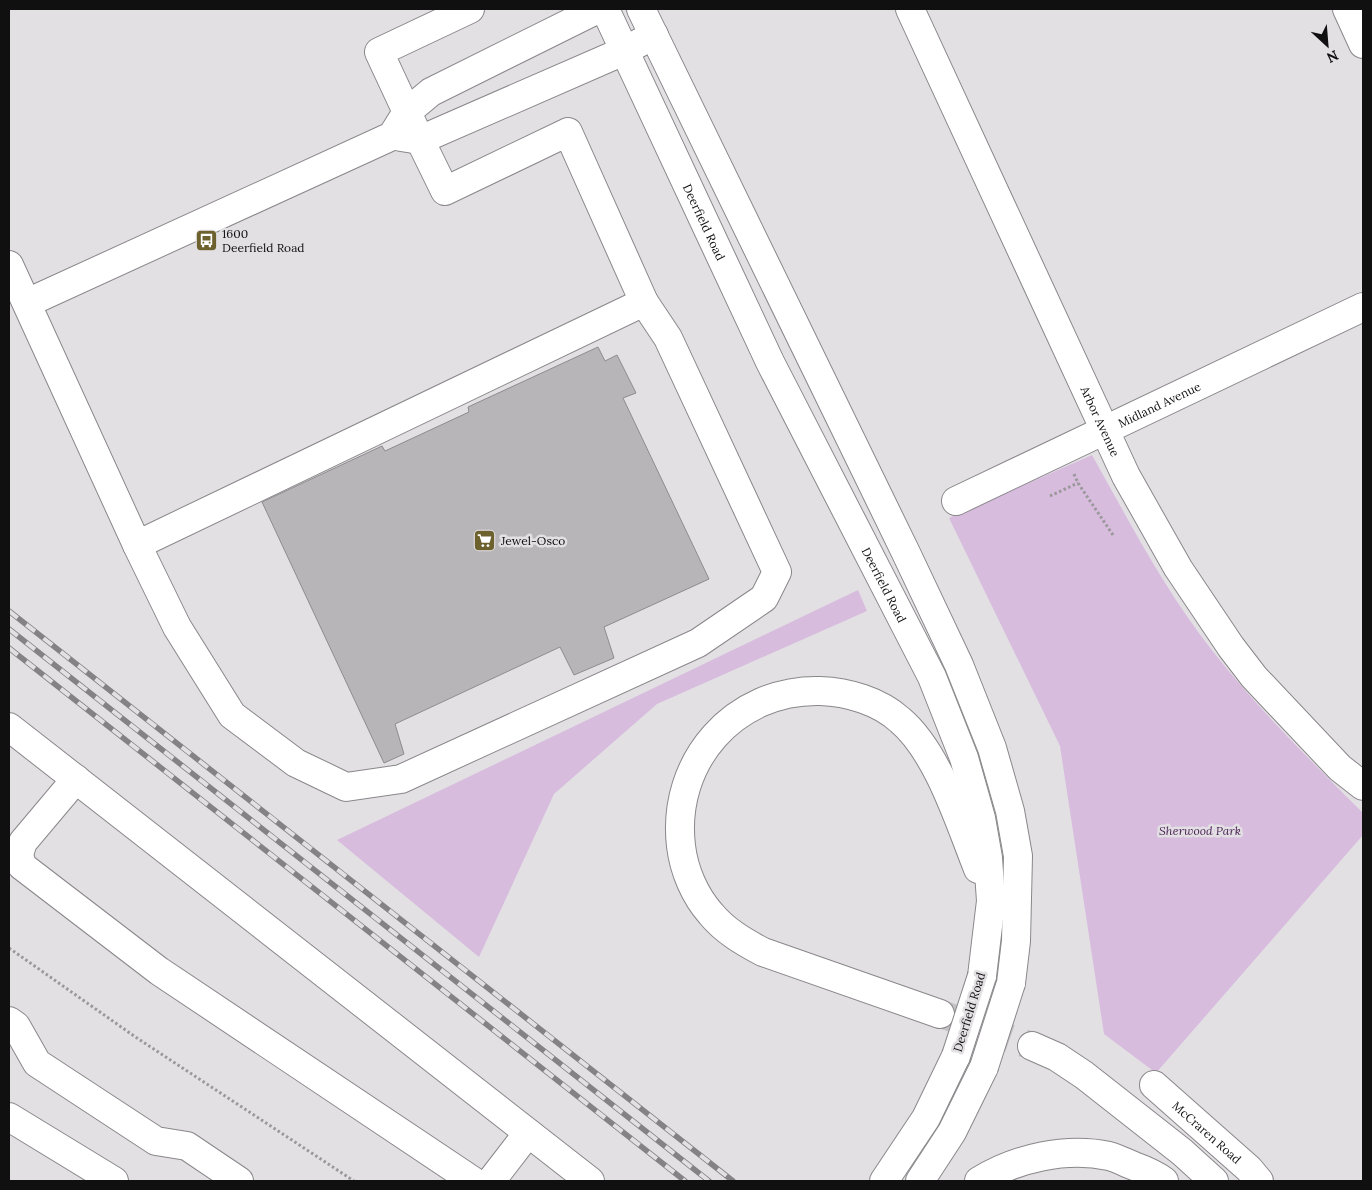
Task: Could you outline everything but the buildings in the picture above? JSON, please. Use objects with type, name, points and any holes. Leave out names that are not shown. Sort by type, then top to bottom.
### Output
[{"type":"main road","points":[[9,265],[137,545],[177,627],[232,715],[296,763],[346,786],[401,779],[698,643],[764,598],[777,572],[668,338],[644,302],[568,132],[445,191],[380,52],[470,9]]},
{"type":"main road","points":[[392,136],[407,112],[431,92],[598,9]]},
{"type":"main road","name":"Deerfield Road","points":[[605,9],[770,362],[932,677],[964,758],[981,818],[988,858],[991,901],[982,976],[956,1056],[926,1118],[884,1181]]},
{"type":"main road","points":[[641,9],[959,665],[992,748],[1010,811],[1018,856],[1016,941],[1011,983],[984,1067],[952,1132],[920,1181]]},
{"type":"main road","name":"Arbor Avenue","points":[[910,9],[1126,476],[1178,568],[1254,677],[1340,768],[1363,786]]},
{"type":"main road","points":[[1347,9],[1363,44]]},
{"type":"main road","points":[[27,303],[392,136],[420,140],[624,51],[654,35]]},
{"type":"main road","points":[[137,545],[644,302]]},
{"type":"main road","name":"Midland Avenue","points":[[956,501],[1363,307]]},
{"type":"main road","points":[[859,533],[890,520]]},
{"type":"main road","points":[[940,1014],[763,952],[739,939],[711,915],[695,892],[683,862],[680,838],[681,807],[694,765],[705,747],[721,729],[738,714],[769,698],[803,691],[839,692],[869,701],[900,720],[926,749],[937,769],[991,901]]},
{"type":"main road","points":[[9,727],[590,1181]]},
{"type":"main road","points":[[76,779],[23,842],[19,854],[22,866],[159,971],[473,1181]]},
{"type":"main road","points":[[9,1021],[16,1026],[37,1063],[156,1140],[187,1146],[239,1181]]},
{"type":"main road","points":[[1032,1046],[1057,1057],[1084,1075],[1182,1152],[1214,1181]]},
{"type":"main road","name":"McCraren Road","points":[[1154,1085],[1249,1169],[1259,1181]]},
{"type":"main road","points":[[9,1116],[114,1181]]},
{"type":"main road","points":[[491,1181],[528,1133]]},
{"type":"main road","points":[[979,1181],[1023,1161],[1056,1153],[1085,1152],[1110,1156],[1156,1175],[1164,1181]]},
{"type":"path","points":[[1063,450],[1078,483],[1113,535]]},
{"type":"path","points":[[1050,496],[1078,483]]},
{"type":"path","points":[[9,948],[134,1036],[354,1181]]},
{"type":"green space","name":"Sherwood Park","points":[[1092,455],[1162,579],[1211,649],[1304,754],[1363,813],[1363,835],[1156,1073],[1104,1034],[1060,746],[949,518]]},
{"type":"green space","points":[[858,590],[867,611],[657,704],[554,794],[479,957],[337,840]]},
{"type":"tunnel","points":[[944,1015],[1032,1046]]},
{"type":"railway","points":[[9,611],[733,1181]]},
{"type":"railway","points":[[9,629],[709,1181]]},
{"type":"railway","points":[[9,648],[685,1181]]},
{"type":"place","name":"1600 Deerfield Road","points":[[206,240]]},
{"type":"place","name":"Jewel-Osco","points":[[485,540]]}]
